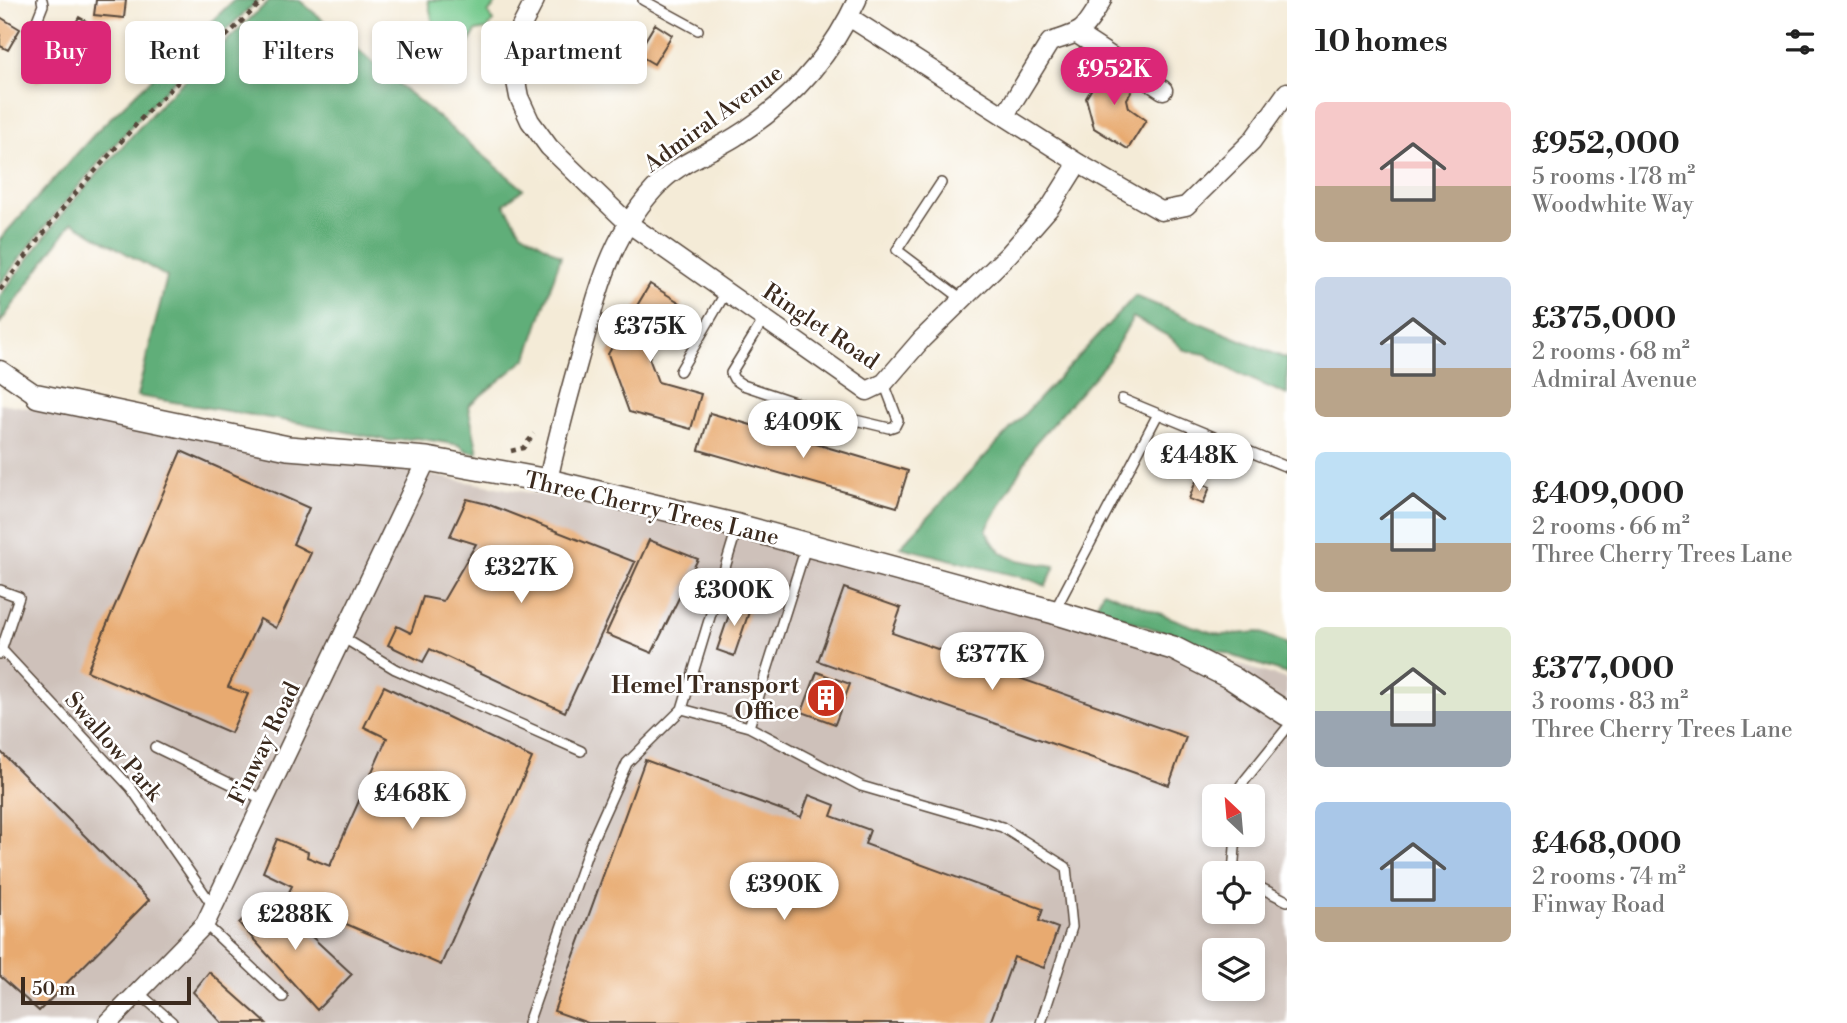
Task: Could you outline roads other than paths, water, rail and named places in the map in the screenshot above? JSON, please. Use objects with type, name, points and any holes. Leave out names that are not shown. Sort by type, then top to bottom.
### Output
[{"type":"street","name":"Ringlet Road","points":[[535,0],[521,27],[514,71],[519,97],[530,121],[550,147],[628,223],[867,391],[884,383],[922,339],[1009,254],[1051,206],[1078,163]]},
{"type":"street","name":"Admiral Avenue","points":[[548,481],[558,431],[605,267],[628,223],[663,181],[690,160],[733,138],[796,91],[822,60],[857,0]]},
{"type":"street","points":[[1005,115],[1050,43],[1077,34],[1102,0]]},
{"type":"street","points":[[849,17],[1078,163],[1161,211],[1186,206],[1252,141],[1287,92]]},
{"type":"street","points":[[1077,34],[1163,90]]},
{"type":"street","name":"Three Cherry Trees Lane","points":[[0,370],[38,396],[288,448],[427,459],[548,481],[738,526],[1054,612],[1173,648],[1231,678],[1287,715]]},
{"type":"street","name":"Finway Road","points":[[108,1023],[205,924],[427,459]]},
{"type":"lane","points":[[37,21],[43,5],[42,0]]},
{"type":"lane","points":[[643,0],[698,30]]},
{"type":"lane","points":[[942,183],[897,250],[962,299]]},
{"type":"lane","points":[[680,371],[726,292]]},
{"type":"lane","points":[[764,319],[732,373],[734,379],[743,385],[830,414],[889,428],[895,426],[898,421],[884,383]]},
{"type":"lane","points":[[1122,399],[1287,467]]},
{"type":"lane","points":[[1054,612],[1158,414]]},
{"type":"lane","points":[[528,1023],[590,845],[627,763],[682,709],[738,526]]},
{"type":"lane","points":[[749,727],[806,545]]},
{"type":"lane","name":"Swallow Park","points":[[0,590],[19,597],[1,653],[131,788],[213,906]]},
{"type":"lane","points":[[342,637],[395,669],[581,751]]},
{"type":"lane","points":[[682,709],[749,727],[861,786],[1002,827],[1066,867],[1072,927],[1041,1023]]},
{"type":"lane","points":[[1242,784],[1287,728]]},
{"type":"lane","points":[[155,747],[264,800]]},
{"type":"lane","points":[[1265,890],[1287,901]]},
{"type":"lane","points":[[205,924],[283,997]]},
{"type":"lane","points":[[139,993],[172,1022]]},
{"type":"place","name":"Hemel Transport Office","points":[[826,698]]}]
